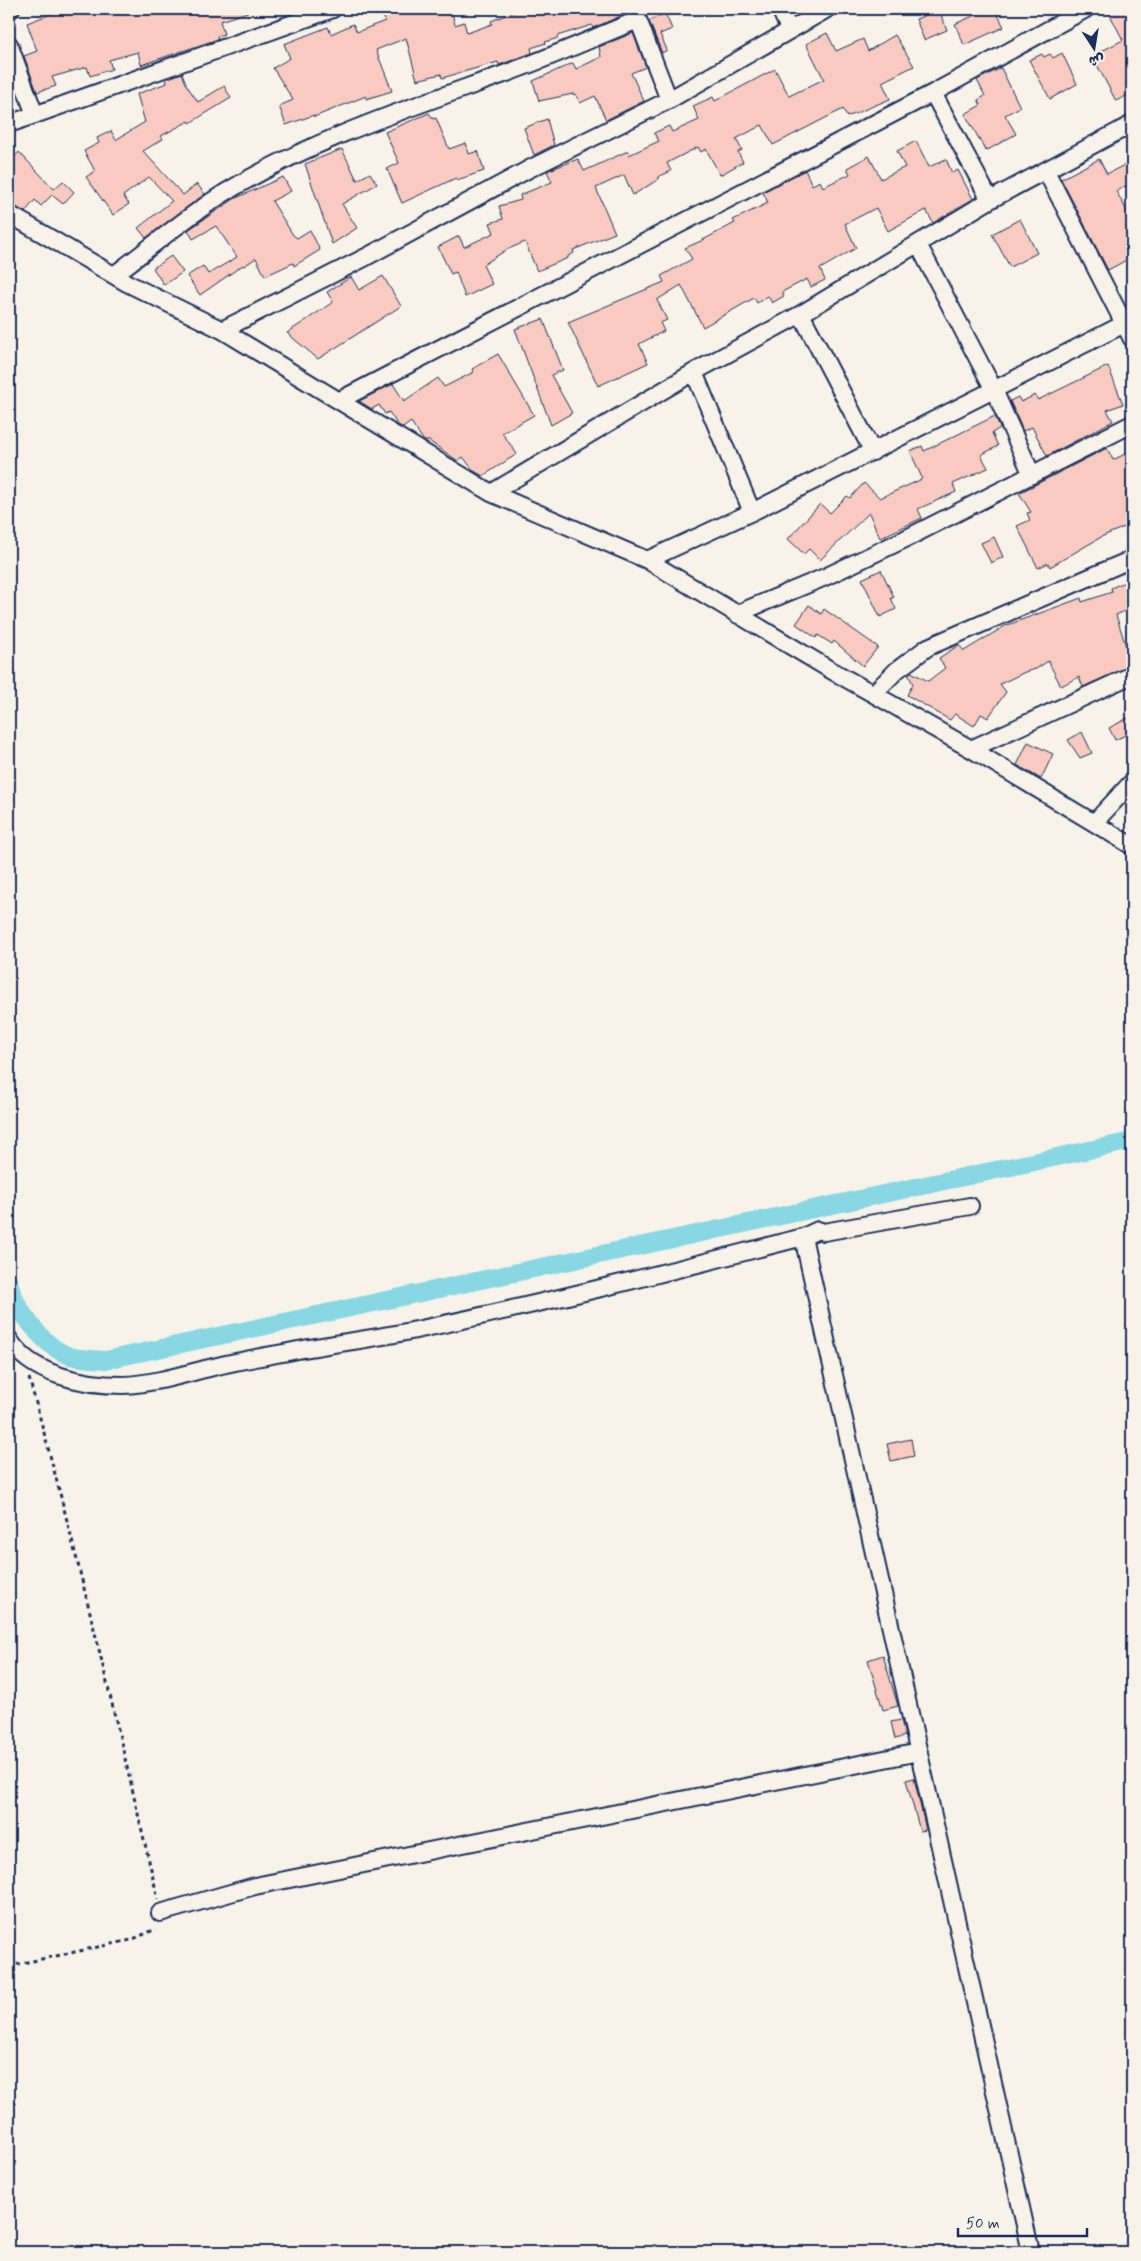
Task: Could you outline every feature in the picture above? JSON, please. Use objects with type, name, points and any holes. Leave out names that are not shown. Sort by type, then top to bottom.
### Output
[{"type":"street","points":[[9,124],[333,9]]},
{"type":"street","points":[[780,9],[790,30]]},
{"type":"street","points":[[222,330],[366,257],[529,169],[669,100],[827,9]]},
{"type":"street","points":[[340,400],[933,94],[1086,9]]},
{"type":"street","points":[[114,275],[204,207],[231,189],[270,168],[342,134],[413,106],[507,73],[636,14],[669,100]]},
{"type":"street","points":[[9,44],[36,116]]},
{"type":"street","points":[[933,94],[990,200]]},
{"type":"street","points":[[491,493],[694,372],[801,314],[990,200],[1132,124]]},
{"type":"street","points":[[1046,171],[1129,321],[1132,339]]},
{"type":"street","points":[[9,214],[114,275],[222,330],[491,493],[647,560],[736,614],[971,749],[1132,846]]},
{"type":"street","points":[[918,244],[994,390],[1032,475]]},
{"type":"street","points":[[801,314],[873,452]]},
{"type":"street","points":[[647,560],[752,512],[1129,321]]},
{"type":"street","points":[[694,372],[752,512]]},
{"type":"street","points":[[736,614],[825,577],[1132,424]]},
{"type":"street","points":[[874,693],[913,657],[935,643],[1132,559]]},
{"type":"street","points":[[971,749],[1132,675]]},
{"type":"street","points":[[1094,823],[1132,782]]},
{"type":"street","points":[[9,1339],[22,1356],[41,1367],[83,1381],[124,1385],[147,1382],[233,1363],[416,1330],[701,1264],[803,1237],[820,1230],[824,1232],[970,1206]]},
{"type":"street","points":[[803,1237],[1031,2252]]},
{"type":"street","points":[[160,1913],[256,1886],[918,1752]]},
{"type":"path","points":[[9,1966],[131,1940],[160,1927],[160,1913],[64,1506],[22,1356]]},
{"type":"building","points":[[54,9],[248,9],[248,12],[220,21],[224,34],[217,36],[218,39],[141,65],[138,52],[109,60],[112,69],[90,76],[87,67],[52,77],[56,86],[37,92],[24,56],[37,51],[27,23],[56,12]]},
{"type":"building","points":[[381,9],[451,9],[455,25],[464,22],[467,33],[492,24],[491,21],[521,9],[624,9],[625,14],[593,28],[592,25],[557,36],[558,38],[531,48],[532,53],[499,65],[498,62],[442,78],[441,74],[417,80],[406,38],[376,50],[392,91],[366,99],[366,96],[314,117],[314,115],[286,125],[279,106],[293,100],[273,68],[290,58],[284,44],[328,27],[331,34],[353,24],[357,32],[385,21]]},
{"type":"building","points":[[989,9],[995,9],[1004,27],[964,45],[955,24]]},
{"type":"building","points":[[1107,9],[1132,9],[1132,93],[1116,101],[1096,63],[1098,62],[1094,55],[1123,40]]},
{"type":"building","points":[[939,10],[947,30],[924,40],[916,19]]},
{"type":"building","points":[[665,13],[672,29],[660,34],[667,50],[662,53],[649,21]]},
{"type":"building","points":[[633,33],[646,67],[631,73],[644,101],[606,120],[595,96],[580,103],[576,95],[573,94],[539,101],[533,81],[573,63],[576,69],[601,57],[599,47]]},
{"type":"building","points":[[827,33],[836,51],[863,39],[868,51],[895,35],[914,66],[882,82],[890,99],[847,117],[843,109],[773,145],[762,125],[736,139],[742,150],[738,152],[743,162],[720,175],[706,149],[701,152],[698,147],[667,163],[671,171],[658,177],[659,179],[633,195],[624,175],[596,188],[615,233],[573,250],[574,253],[568,256],[568,258],[537,271],[525,242],[506,250],[483,265],[492,284],[465,297],[456,272],[451,274],[438,247],[459,236],[464,247],[494,233],[490,223],[503,219],[499,206],[521,200],[520,195],[552,182],[547,171],[578,159],[584,171],[628,151],[629,155],[659,141],[654,133],[669,126],[672,132],[699,120],[693,106],[713,97],[715,101],[775,69],[789,96],[824,79],[806,44]]},
{"type":"building","points":[[1062,53],[1077,84],[1050,99],[1029,60],[1042,54],[1044,57],[1050,54],[1053,58]]},
{"type":"building","points":[[1001,68],[1020,107],[1005,115],[1016,134],[986,151],[965,114],[981,105],[978,100],[985,96],[977,80]]},
{"type":"building","points":[[182,73],[187,86],[198,102],[224,86],[231,98],[190,123],[189,121],[161,136],[163,139],[143,151],[183,195],[197,184],[205,194],[146,238],[138,228],[172,201],[149,177],[123,196],[129,204],[113,215],[86,177],[95,171],[84,151],[99,143],[97,138],[111,131],[116,140],[145,122],[137,94],[167,83],[166,79]]},
{"type":"building","points":[[429,113],[433,119],[436,118],[449,149],[466,143],[469,154],[478,151],[484,171],[457,180],[456,178],[402,203],[387,169],[399,163],[385,132]]},
{"type":"building","points":[[547,119],[554,145],[534,155],[524,128]]},
{"type":"building","points":[[916,141],[929,167],[946,159],[952,173],[958,170],[973,199],[933,223],[926,210],[888,231],[876,208],[845,224],[856,248],[820,269],[825,280],[811,287],[807,279],[782,292],[784,296],[772,303],[768,296],[757,303],[754,298],[703,327],[681,285],[657,300],[667,320],[660,323],[664,331],[639,344],[648,363],[598,386],[568,322],[664,282],[661,276],[692,259],[685,248],[735,223],[733,220],[768,203],[763,192],[805,170],[812,185],[820,181],[823,187],[850,174],[847,168],[869,156],[881,179],[905,167],[897,151]]},
{"type":"building","points":[[342,149],[357,180],[370,173],[377,184],[342,204],[357,228],[332,244],[305,164]]},
{"type":"building","points":[[19,152],[54,189],[63,181],[74,192],[63,204],[52,195],[41,206],[35,200],[25,212],[9,204],[9,163]]},
{"type":"building","points":[[1099,159],[1107,174],[1132,161],[1132,183],[1116,191],[1132,220],[1132,257],[1108,270],[1061,179]]},
{"type":"building","points":[[283,177],[291,191],[272,201],[293,235],[297,238],[310,230],[320,250],[294,266],[293,263],[265,276],[256,258],[200,295],[187,276],[203,266],[208,274],[237,257],[216,226],[193,239],[188,230],[234,199]]},
{"type":"building","points":[[1020,219],[1037,253],[1010,267],[992,234]]},
{"type":"building","points":[[171,256],[183,272],[164,285],[153,268]]},
{"type":"building","points":[[383,276],[401,306],[318,359],[287,333],[333,302],[327,292],[351,277],[359,290]]},
{"type":"building","points":[[543,319],[563,370],[551,375],[572,413],[551,425],[515,329]]},
{"type":"building","points":[[498,354],[534,415],[502,433],[517,454],[483,476],[474,471],[463,457],[458,461],[429,441],[424,441],[411,422],[403,428],[397,424],[389,412],[385,414],[379,405],[372,409],[359,401],[393,384],[404,401],[438,378],[444,387],[474,372],[472,369]]},
{"type":"building","points":[[1108,366],[1123,404],[1107,410],[1113,421],[1047,456],[1032,427],[1023,431],[1010,401],[1018,397],[1021,402],[1035,395],[1038,400]]},
{"type":"building","points":[[995,416],[1000,428],[992,433],[998,446],[981,455],[988,468],[953,484],[956,492],[918,509],[922,518],[880,538],[869,513],[820,560],[809,549],[804,554],[788,539],[820,504],[830,513],[847,496],[850,498],[864,483],[880,498],[920,480],[922,478],[910,451],[922,446],[924,451]]},
{"type":"building","points":[[1107,448],[1113,460],[1129,452],[1132,460],[1132,490],[1125,493],[1132,511],[1132,524],[1103,536],[1050,567],[1048,563],[1038,568],[1017,526],[1030,520],[1027,513],[1031,512],[1019,493]]},
{"type":"building","points":[[994,537],[1003,557],[991,563],[981,543]]},
{"type":"building","points":[[881,570],[894,597],[891,598],[896,609],[880,617],[862,579]]},
{"type":"building","points":[[1132,579],[1132,608],[1116,615],[1132,665],[1083,687],[1079,677],[1061,686],[1048,661],[1036,669],[1000,684],[1006,692],[988,718],[981,714],[974,726],[955,714],[950,720],[907,695],[913,684],[908,674],[911,672],[928,681],[945,668],[939,658],[959,645],[964,651],[1005,626],[1081,598],[1082,602],[1112,592],[1111,588]]},
{"type":"building","points":[[809,605],[821,614],[824,609],[878,647],[863,666],[834,641],[832,644],[818,635],[816,638],[796,624]]},
{"type":"building","points":[[1132,716],[1132,732],[1115,740],[1109,728]]},
{"type":"building","points":[[1082,732],[1092,753],[1080,758],[1068,740]]},
{"type":"building","points":[[1028,742],[1053,754],[1041,779],[1017,765]]},
{"type":"building","points":[[911,1439],[914,1456],[891,1461],[887,1444]]},
{"type":"building","points":[[883,1655],[898,1706],[883,1710],[868,1660]]},
{"type":"building","points":[[901,1720],[905,1736],[895,1739],[891,1722]]},
{"type":"building","points":[[914,1778],[926,1830],[920,1831],[906,1780]]},
{"type":"waterway","points":[[9,1282],[12,1293],[25,1316],[53,1347],[74,1357],[106,1360],[1132,1141]]}]
